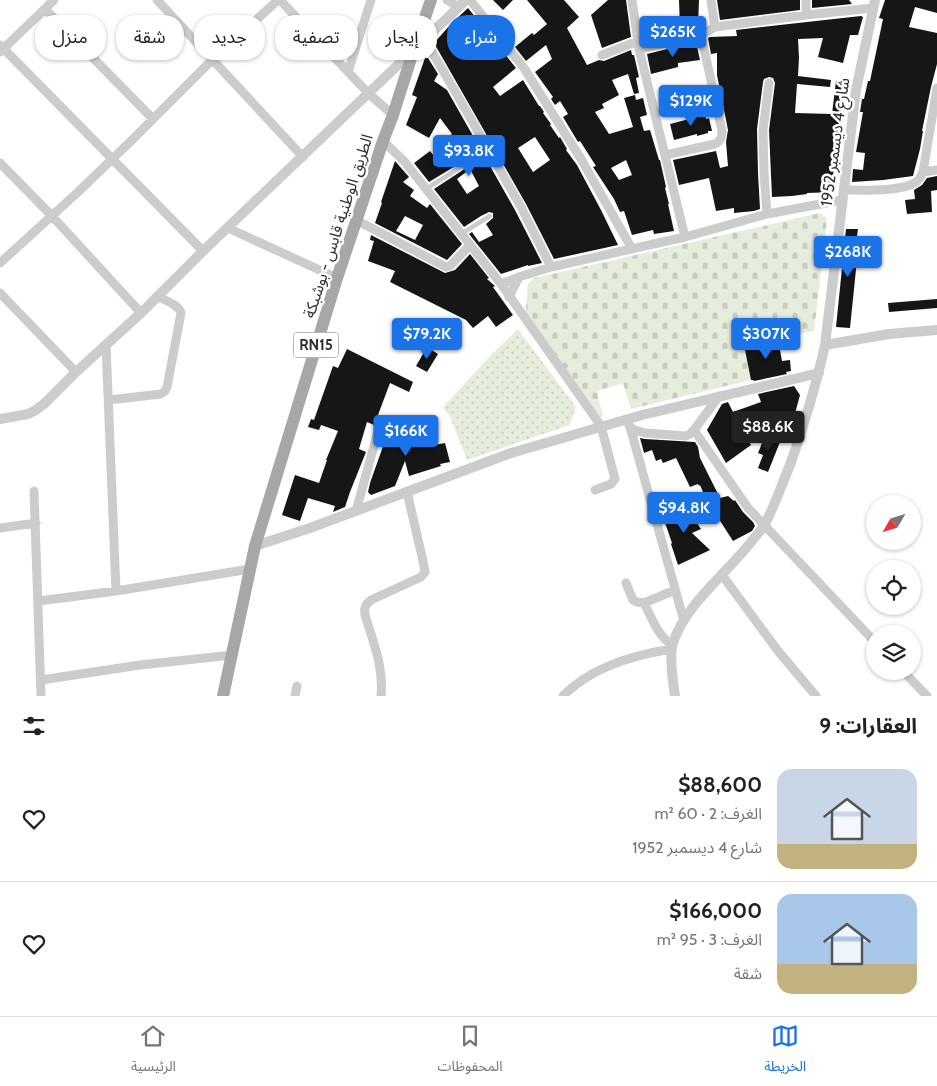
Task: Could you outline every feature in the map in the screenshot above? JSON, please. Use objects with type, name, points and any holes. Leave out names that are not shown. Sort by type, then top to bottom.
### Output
[{"type":"main road","name":"الطريق الوطنية قابس - بوشبكة","points":[[426,15],[431,0]]},
{"type":"main road","name":"الطريق الوطنية قابس - بوشبكة","points":[[223,696],[255,546],[337,278],[382,141],[393,115],[410,60]]},
{"type":"street","points":[[54,0],[1,49],[204,251]]},
{"type":"street","points":[[157,0],[194,40]]},
{"type":"street","points":[[262,15],[279,0],[369,94],[393,115]]},
{"type":"street","points":[[348,72],[371,0]]},
{"type":"street","points":[[447,0],[462,4]]},
{"type":"street","points":[[470,0],[524,68],[581,159],[632,250]]},
{"type":"street","points":[[632,0],[639,45],[685,237]]},
{"type":"street","points":[[710,0],[715,27]]},
{"type":"street","points":[[806,0],[806,15]]},
{"type":"street","points":[[437,28],[462,4]]},
{"type":"street","points":[[602,55],[639,45],[700,35],[715,27],[874,4]]},
{"type":"street","name":"شارع 4 ديسمبر 1952","points":[[674,696],[672,647],[684,621],[695,605],[764,525],[783,484],[805,422],[819,373],[824,345],[856,90],[874,4]]},
{"type":"street","points":[[45,9],[153,119]]},
{"type":"street","points":[[665,155],[715,144],[721,138],[722,130],[700,35]]},
{"type":"street","points":[[0,263],[112,159],[212,60],[303,157]]},
{"type":"street","points":[[0,419],[28,414],[45,403],[404,60]]},
{"type":"street","points":[[436,60],[521,207],[551,267]]},
{"type":"street","points":[[767,214],[763,130],[769,83]]},
{"type":"street","points":[[501,284],[551,267],[685,237],[843,195],[909,185],[918,180],[923,172],[937,88]]},
{"type":"street","points":[[382,141],[404,161],[501,284],[601,426],[615,479],[611,484],[595,490]]},
{"type":"street","points":[[0,163],[52,216],[141,313]]},
{"type":"street","points":[[923,172],[937,170]]},
{"type":"street","points":[[356,220],[446,267],[451,265],[470,245]]},
{"type":"street","points":[[228,228],[337,278]]},
{"type":"street","points":[[510,297],[518,277]]},
{"type":"street","points":[[0,293],[76,372]]},
{"type":"street","points":[[109,400],[161,394],[167,387],[181,314],[179,308],[157,296]]},
{"type":"street","points":[[824,345],[889,334],[937,330]]},
{"type":"street","points":[[106,345],[116,591]]},
{"type":"street","points":[[255,546],[310,528],[511,453],[601,426],[629,423],[719,396],[819,373]]},
{"type":"street","points":[[629,423],[635,430],[645,433],[686,436],[694,430],[719,396]]},
{"type":"street","points":[[629,423],[684,621]]},
{"type":"street","points":[[356,511],[379,428]]},
{"type":"street","points":[[694,430],[748,508],[866,633]]},
{"type":"street","points":[[34,491],[41,696]]},
{"type":"street","points":[[381,696],[380,670],[364,615],[364,608],[371,600],[421,577],[425,572],[407,492]]},
{"type":"street","points":[[0,528],[36,523]]},
{"type":"street","points":[[39,601],[116,591],[250,569]]},
{"type":"street","points":[[722,575],[778,651],[816,696]]},
{"type":"street","points":[[626,583],[633,600],[644,603],[676,590]]},
{"type":"street","points":[[644,603],[658,631],[672,647]]},
{"type":"street","points":[[563,696],[587,677],[618,662],[672,647]]},
{"type":"street","points":[[41,680],[140,665],[232,655]]},
{"type":"street","points":[[911,680],[924,695]]},
{"type":"street","points":[[294,696],[297,686]]},
{"type":"lane","points":[[426,189],[464,165]]},
{"type":"lane","points":[[461,234],[490,216]]},
{"type":"green space","points":[[820,213],[827,218],[814,331],[744,345],[751,380],[631,409],[623,383],[597,391],[603,417],[600,417],[525,317],[528,284],[534,278]]},
{"type":"green space","points":[[518,329],[576,407],[570,425],[467,460],[450,417],[443,407]]},
{"type":"building","points":[[493,0],[513,0],[503,10]]},
{"type":"building","points":[[527,0],[564,0],[579,17],[567,28],[587,65],[599,60],[604,61],[631,50],[639,77],[636,78],[639,93],[634,94],[628,74],[612,80],[619,95],[602,104],[604,108],[595,112],[609,134],[633,127],[624,98],[635,95],[636,100],[643,98],[647,115],[640,117],[644,131],[650,130],[660,160],[674,231],[654,234],[653,230],[632,235],[624,211],[620,212],[614,199],[593,167],[596,166],[580,141],[578,142],[563,117],[568,114],[560,101],[555,105],[551,99],[553,97],[535,72],[552,59],[546,45],[526,61],[515,47],[532,33],[534,35],[547,24]],"holes":[[[626,160],[632,175],[619,180],[611,168]]]},
{"type":"building","points":[[608,0],[626,0],[631,37],[602,48],[591,15]]},
{"type":"building","points":[[679,0],[699,0],[698,26],[680,29]]},
{"type":"building","points":[[717,0],[800,0],[800,10],[720,20]]},
{"type":"building","points":[[812,0],[849,0],[852,4],[812,8]]},
{"type":"building","points":[[885,0],[937,0],[937,13],[915,7],[909,27],[937,33],[937,64],[913,176],[852,182],[853,169],[863,170],[865,153],[856,152],[863,112],[860,112],[862,99],[864,99],[868,81],[870,81],[883,19],[879,18]]},
{"type":"building","points":[[468,8],[474,15],[461,15]]},
{"type":"building","points":[[863,17],[858,35],[850,35],[843,63],[818,57],[823,38],[798,39],[798,76],[831,80],[830,87],[797,84],[795,113],[832,114],[836,81],[845,82],[838,160],[836,169],[833,169],[835,192],[772,197],[769,130],[775,83],[773,78],[769,77],[764,79],[763,82],[757,129],[760,209],[734,213],[734,208],[716,211],[709,178],[679,185],[673,160],[716,151],[720,168],[728,166],[726,142],[728,130],[717,75],[717,53],[711,54],[708,38],[737,36],[736,30]]},
{"type":"building","points":[[447,28],[447,60],[510,60],[516,68],[493,87],[500,96],[523,80],[577,165],[618,245],[554,259],[526,204],[437,48],[437,40]],"holes":[[[535,137],[550,160],[533,172],[518,148]]]},
{"type":"building","points":[[696,42],[700,60],[678,63],[678,67],[651,74],[647,54]]},
{"type":"building","points":[[424,60],[429,60],[438,74],[434,81],[447,90],[515,210],[542,263],[528,265],[501,274],[469,234],[472,232],[479,242],[493,235],[486,224],[493,218],[493,213],[489,212],[464,227],[434,189],[466,168],[467,162],[464,161],[429,182],[414,163],[430,151],[438,161],[451,152],[445,145],[449,142],[446,139],[452,134],[440,118],[429,138],[406,125],[417,97],[412,95]],"holes":[[[470,169],[479,186],[467,194],[457,179]]]},
{"type":"building","points":[[705,113],[706,119],[709,118],[712,131],[674,140],[670,124]]},
{"type":"building","points":[[395,161],[409,177],[403,182],[414,190],[410,196],[427,208],[430,204],[462,244],[447,260],[375,223]],"holes":[[[405,216],[423,225],[415,240],[396,231]]]},
{"type":"building","points":[[937,176],[937,190],[931,191],[932,212],[907,214],[905,200],[915,199],[914,190],[922,185],[927,178]]},
{"type":"building","points":[[846,229],[858,229],[857,236],[862,237],[861,251],[858,250],[850,328],[836,327]]},
{"type":"building","points":[[371,235],[445,273],[455,270],[470,254],[489,278],[487,279],[495,286],[493,287],[513,315],[496,327],[488,316],[473,328],[466,320],[390,282],[395,271],[368,261],[374,241],[370,240]]},
{"type":"building","points":[[937,299],[937,308],[889,312],[888,303]]},
{"type":"building","points":[[778,339],[782,361],[790,360],[791,371],[786,372],[787,374],[751,380],[744,345]]},
{"type":"building","points":[[427,347],[438,354],[427,372],[416,366]]},
{"type":"building","points":[[347,349],[413,382],[409,392],[390,383],[378,415],[382,417],[374,425],[367,422],[359,449],[366,452],[345,507],[333,512],[335,506],[308,498],[300,521],[282,515],[295,475],[319,483],[338,431],[321,425],[319,430],[308,427],[311,419],[314,420],[333,366],[338,368]]},
{"type":"building","points":[[794,386],[800,395],[793,421],[786,423],[784,415],[740,426],[751,445],[726,463],[707,430],[722,404],[728,402],[733,412],[761,402],[758,394]]},
{"type":"building","points":[[392,421],[417,437],[419,430],[428,428],[434,445],[445,443],[450,462],[409,476],[405,461],[395,486],[371,495],[368,492],[370,483]]},
{"type":"building","points":[[765,436],[780,442],[768,472],[758,468],[763,455],[758,453]]},
{"type":"building","points":[[640,438],[695,442],[700,458],[720,498],[728,496],[735,500],[753,522],[755,526],[752,531],[733,541],[706,499],[700,485],[690,487],[676,458],[663,463],[661,459],[656,461],[652,450],[644,453]]},
{"type":"building","points":[[683,503],[701,529],[692,533],[710,550],[678,565],[662,514]]}]
